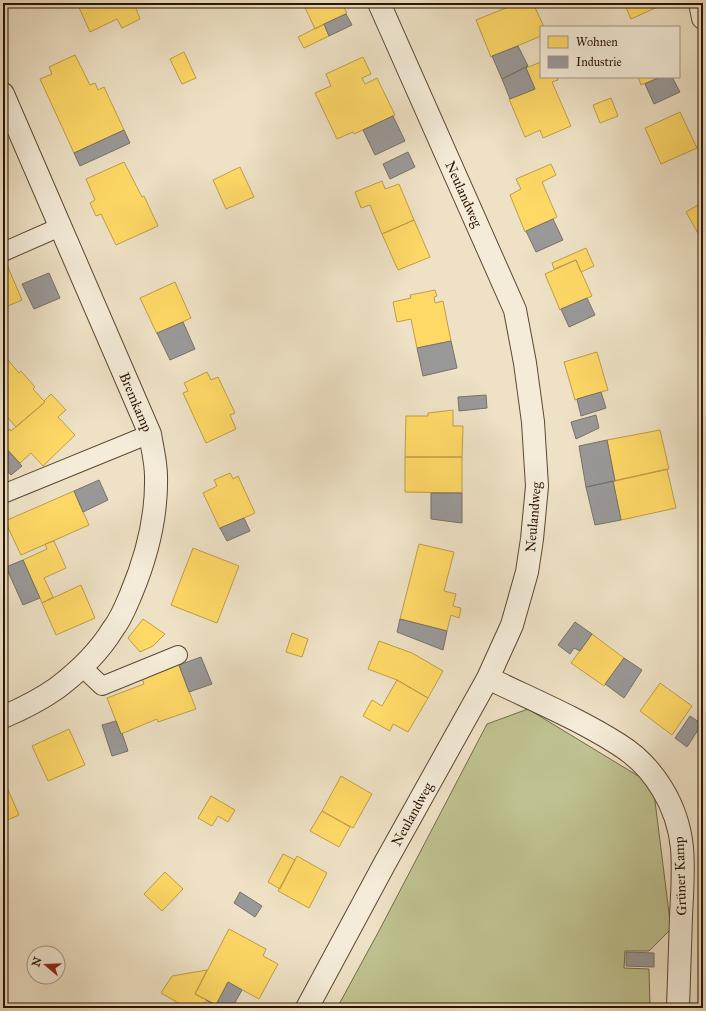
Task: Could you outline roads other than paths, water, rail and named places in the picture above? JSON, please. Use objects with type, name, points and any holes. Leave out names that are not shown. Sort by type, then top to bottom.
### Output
[{"type":"street","name":"Neulandweg","points":[[307,1008],[384,863],[488,678],[512,626],[526,572],[532,539],[537,486],[533,422],[525,364],[515,310],[379,3]]},
{"type":"street","points":[[700,3],[703,18]]},
{"type":"street","name":"Bremkamp","points":[[3,717],[25,708],[56,689],[82,667],[114,629],[127,604],[149,545],[155,508],[156,474],[150,434],[60,227],[6,108]]},
{"type":"street","name":"Grüner Kamp","points":[[488,678],[577,721],[619,744],[653,774],[667,796],[677,821],[682,847],[683,877],[678,1008]]},
{"type":"lane","points":[[3,252],[60,227]]},
{"type":"lane","points":[[3,494],[150,434]]},
{"type":"lane","points":[[82,667],[102,686],[178,655]]}]
